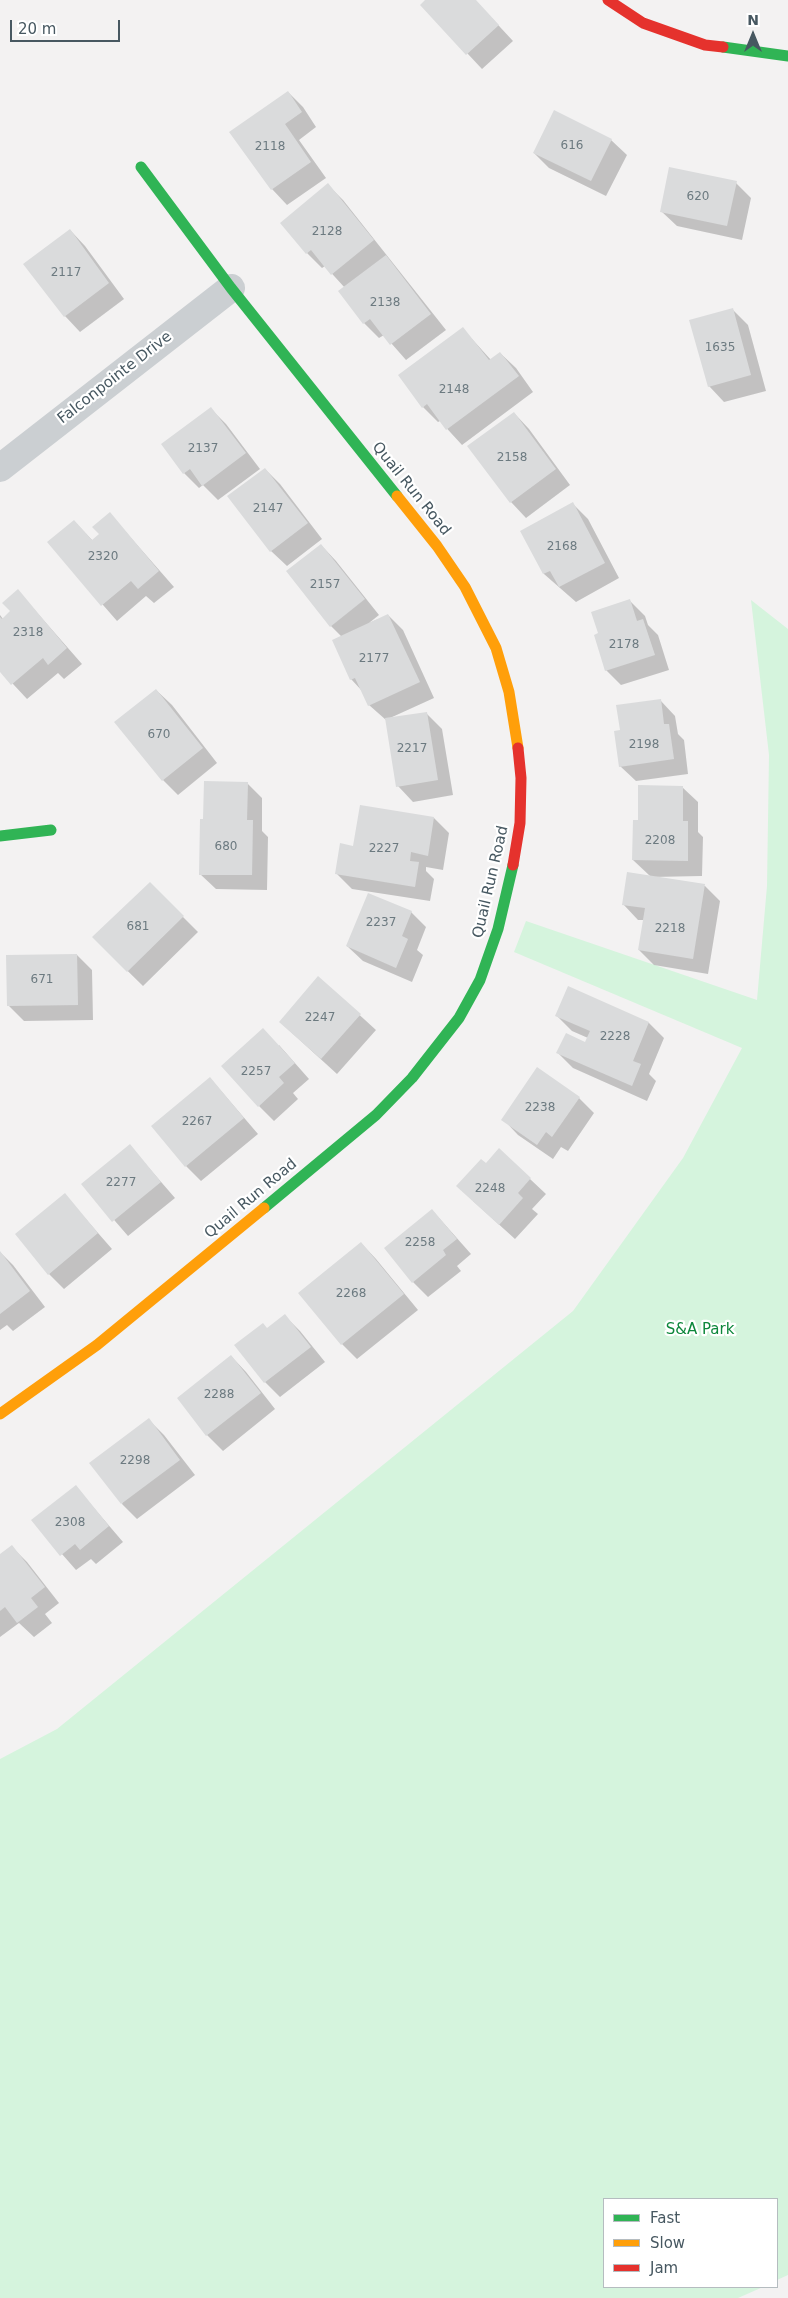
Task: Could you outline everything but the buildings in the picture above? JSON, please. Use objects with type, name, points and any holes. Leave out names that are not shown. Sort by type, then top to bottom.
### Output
[{"type":"street","points":[[608,0],[643,22],[705,45],[788,56]]},
{"type":"street","name":"Quail Run Road","points":[[0,1414],[97,1346],[376,1115],[412,1078],[459,1018],[480,980],[498,929],[513,867],[520,823],[522,778],[509,692],[496,648],[465,587],[438,546],[231,288],[141,167]]},
{"type":"street","name":"Falconpointe Drive","points":[[0,468],[231,288]]},
{"type":"street","points":[[0,836],[51,830]]},
{"type":"green space","name":"S&A Park","points":[[751,600],[788,629],[788,2275],[778,2280],[778,2198],[603,2198],[603,2288],[761,2288],[738,2298],[0,2298],[0,1759],[57,1729],[573,1311],[683,1158],[742,1048],[514,952],[526,921],[757,1000],[767,886],[769,755]]},
{"type":"traffic: fast","points":[[723,47],[788,56]]},
{"type":"traffic: fast","points":[[141,167],[231,288],[397,496]]},
{"type":"traffic: fast","points":[[0,836],[51,830]]},
{"type":"traffic: fast","points":[[264,1208],[376,1115],[412,1078],[459,1018],[480,980],[498,929],[513,865]]},
{"type":"traffic: slow","points":[[397,496],[437,546],[465,587],[496,648],[509,692],[518,748]]},
{"type":"traffic: slow","points":[[0,1414],[97,1345],[264,1208]]},
{"type":"traffic: jam","points":[[608,0],[643,23],[705,45],[723,47]]},
{"type":"traffic: jam","points":[[513,865],[520,823],[521,778],[518,748]]}]
